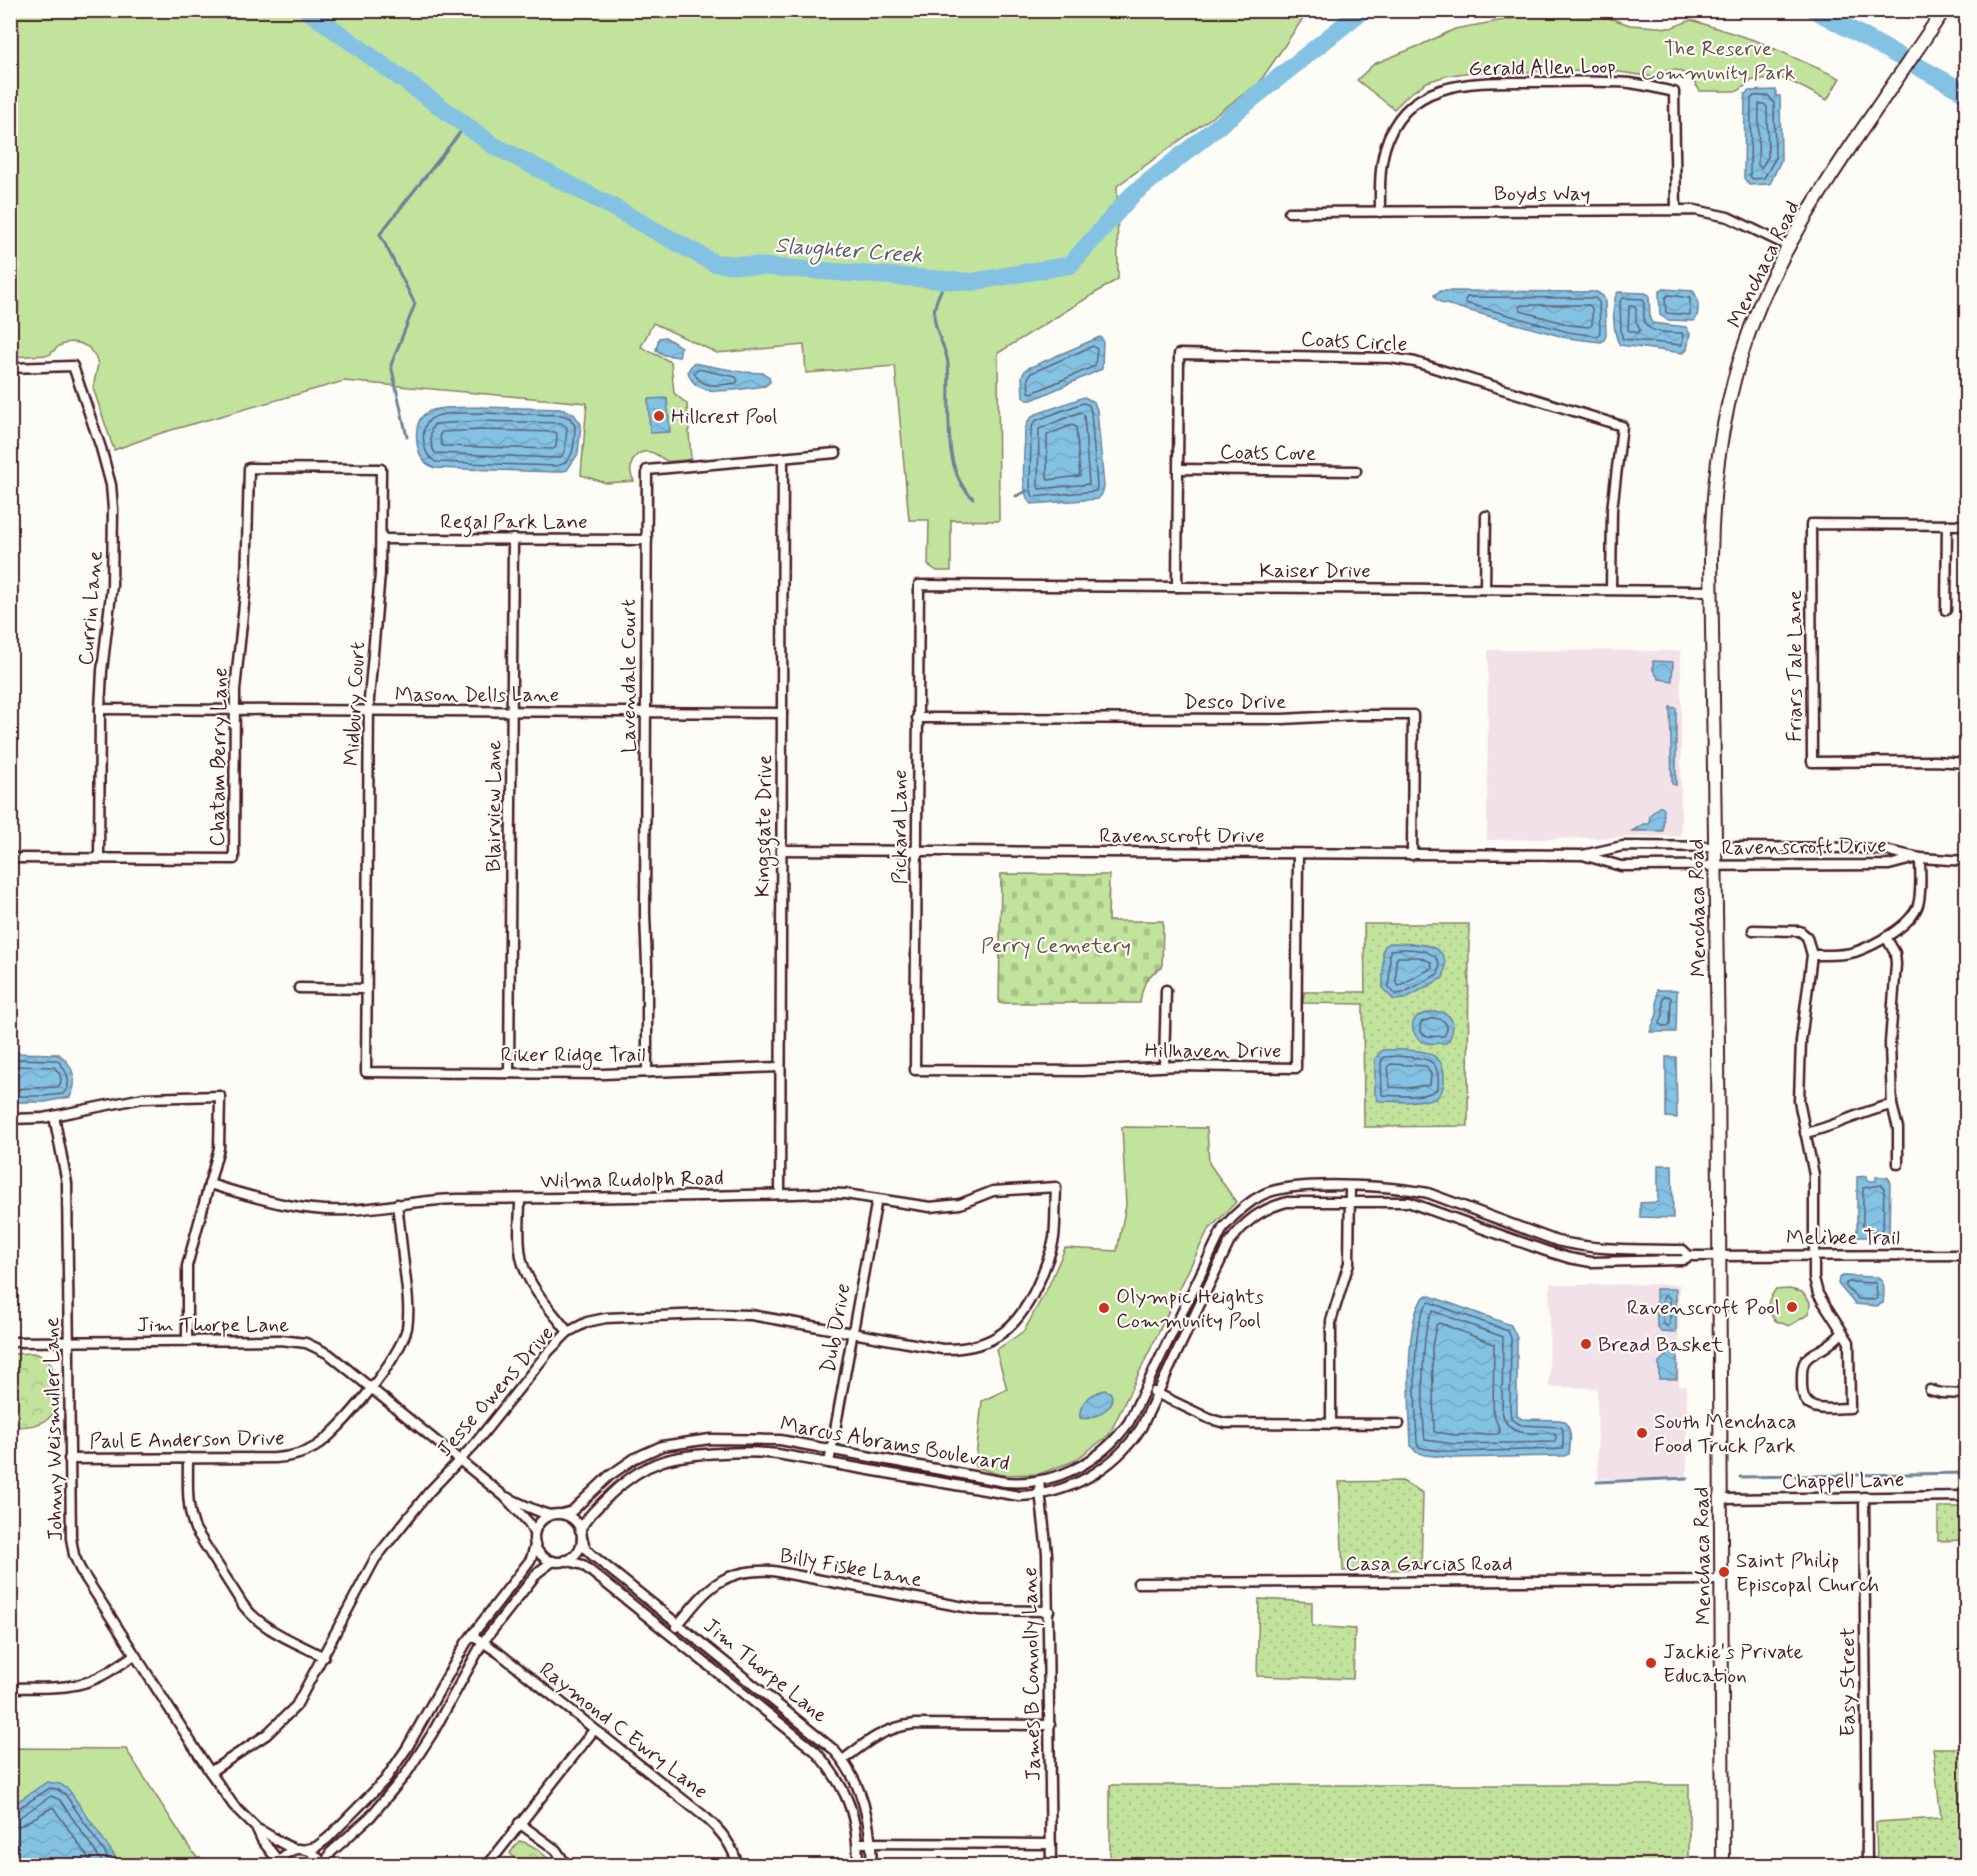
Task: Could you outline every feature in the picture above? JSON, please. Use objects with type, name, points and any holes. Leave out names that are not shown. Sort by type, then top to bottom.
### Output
[{"type":"main road","name":"Menchaca Road","points":[[1723,1866],[1720,1256],[1711,591],[1712,512],[1724,423],[1739,363],[1756,314],[1788,246],[1813,203],[1944,10]]},
{"type":"street","name":"Gerald Allen Loop","points":[[1380,212],[1380,173],[1384,150],[1388,137],[1402,116],[1424,97],[1440,89],[1478,82],[1620,83],[1674,92],[1676,210]]},
{"type":"street","name":"Boyds Way","points":[[1289,212],[1676,210],[1707,212],[1728,217],[1788,246]]},
{"type":"street","name":"Coats Circle","points":[[1177,587],[1179,354],[1370,356],[1415,362],[1622,426],[1612,510],[1611,590]]},
{"type":"street","name":"Currin Lane","points":[[10,368],[73,366],[111,485],[112,585],[100,709],[99,858]]},
{"type":"street","name":"Lavendale Court","points":[[647,1072],[645,914],[648,470],[836,453]]},
{"type":"street","name":"Kingsgate Drive","points":[[780,1194],[783,458]]},
{"type":"street","name":"Midbury Court","points":[[249,468],[381,469],[379,586],[369,711],[366,1072]]},
{"type":"street","name":"Chatam Berry Lane","points":[[10,858],[234,859],[234,710],[246,585],[249,468]]},
{"type":"street","name":"Coats Cove","points":[[1179,469],[1356,471]]},
{"type":"street","points":[[1485,589],[1486,516]]},
{"type":"street","name":"Friars Tale Lane","points":[[1947,525],[1811,524],[1812,762],[1935,761],[1966,764]]},
{"type":"street","points":[[1946,610],[1947,525],[1966,525]]},
{"type":"street","name":"Regal Park Lane","points":[[381,539],[647,540]]},
{"type":"street","name":"Blairview Lane","points":[[509,1073],[513,539]]},
{"type":"street","name":"Kaiser Drive","points":[[919,585],[1711,591]]},
{"type":"street","name":"Pickard Lane","points":[[915,1070],[919,585]]},
{"type":"street","name":"Mason Dells Lane","points":[[100,709],[782,713]]},
{"type":"street","name":"Desco Drive","points":[[917,718],[1283,719],[1413,715],[1412,855]]},
{"type":"street","name":"Ravenscroft Drive","points":[[781,850],[1583,855],[1623,846],[1860,848],[1889,851],[1920,858],[1966,861]]},
{"type":"street","name":"Hillhaven Drive","points":[[915,1070],[1082,1071],[1164,1066],[1296,1068],[1298,854]]},
{"type":"street","name":"Ravenscroft Drive","points":[[1583,855],[1621,866],[1889,865],[1920,858]]},
{"type":"street","points":[[1812,955],[1830,956],[1855,952],[1886,937],[1908,921],[1917,907],[1919,898],[1920,858]]},
{"type":"street","points":[[1753,930],[1800,931],[1807,937],[1812,955],[1800,1057],[1799,1101],[1814,1175],[1815,1287],[1849,1342],[1850,1408],[1820,1408],[1809,1405],[1804,1402],[1802,1392],[1803,1363],[1806,1358],[1828,1345],[1842,1333]]},
{"type":"street","points":[[1886,937],[1895,953],[1896,964],[1891,1033],[1892,1105],[1898,1128],[1898,1164]]},
{"type":"street","points":[[299,988],[366,989]]},
{"type":"street","points":[[1164,1066],[1166,990]]},
{"type":"street","name":"Riker Ridge Trail","points":[[366,1072],[647,1072],[779,1067]]},
{"type":"street","points":[[10,1119],[43,1119],[143,1098],[220,1096],[220,1136],[210,1184],[187,1266],[187,1341]]},
{"type":"street","points":[[1805,1133],[1828,1127],[1862,1112],[1892,1105]]},
{"type":"street","name":"Johnny Weismuller Lane","points":[[54,1116],[67,1183],[69,1459],[71,1538],[74,1555],[80,1569],[210,1772],[234,1806],[257,1829],[262,1840],[276,1858],[277,1866]]},
{"type":"street","name":"Wilma Rudolph Road","points":[[210,1184],[312,1209],[347,1210],[444,1200],[780,1194],[845,1194],[913,1206],[946,1207],[993,1191],[1056,1187]]},
{"type":"street","name":"Jesse Owens Drive","points":[[210,1772],[261,1739],[287,1716],[305,1693],[375,1559],[429,1492],[460,1461],[549,1351],[568,1332],[587,1322],[606,1318],[706,1314],[771,1317],[942,1349],[979,1345],[1001,1335],[1028,1307],[1046,1265],[1054,1235],[1056,1187]]},
{"type":"street","points":[[1331,1424],[1331,1321],[1349,1263],[1350,1187]]},
{"type":"street","name":"Marcus Abrams Boulevard","points":[[562,1514],[572,1510],[617,1470],[635,1458],[662,1446],[701,1440],[755,1438],[780,1440],[1005,1482],[1039,1482],[1066,1473],[1091,1460],[1108,1447],[1129,1422],[1216,1239],[1233,1215],[1263,1194],[1282,1189],[1395,1188],[1428,1193],[1557,1241],[1594,1248],[1683,1250],[1689,1256]]},
{"type":"street","points":[[520,1199],[520,1251],[526,1272],[537,1291],[568,1332]]},
{"type":"street","name":"Dub Drive","points":[[829,1463],[877,1199]]},
{"type":"street","name":"Marcus Abrams Boulevard","points":[[581,1534],[588,1515],[624,1482],[652,1465],[689,1454],[756,1452],[1004,1495],[1040,1495],[1087,1479],[1122,1452],[1142,1428],[1229,1243],[1240,1227],[1261,1211],[1287,1202],[1408,1202],[1569,1258],[1591,1262],[1683,1260],[1689,1256],[1720,1256]]},
{"type":"street","name":"Paul E Anderson Drive","points":[[69,1459],[275,1458],[301,1453],[316,1446],[334,1432],[371,1387],[403,1340],[408,1321],[408,1301],[397,1204]]},
{"type":"street","name":"Melibee Trail","points":[[1720,1256],[1966,1255]]},
{"type":"street","name":"Jim Thorpe Lane","points":[[10,1342],[280,1340],[306,1343],[329,1354],[505,1497],[529,1523],[534,1533]]},
{"type":"street","points":[[1146,1388],[1210,1419],[1225,1423],[1399,1424]]},
{"type":"street","points":[[1930,1390],[1966,1394]]},
{"type":"street","points":[[188,1458],[188,1505],[195,1529],[243,1605],[265,1626],[324,1657]]},
{"type":"street","name":"James B Connolly Lane","points":[[1039,1482],[1047,1553],[1049,1611],[1051,1866]]},
{"type":"street","name":"Chappell Lane","points":[[1720,1499],[1966,1496]]},
{"type":"street","name":"Jim Thorpe Lane","points":[[505,1497],[521,1502],[535,1511],[550,1515]]},
{"type":"street","name":"Easy Street","points":[[1864,1497],[1867,1866]]},
{"type":"street","points":[[277,1866],[284,1855],[296,1849],[316,1846],[328,1838],[385,1780],[407,1748],[452,1666],[472,1635],[488,1611],[531,1559],[535,1545],[534,1533],[540,1522],[550,1515],[562,1514],[573,1520],[581,1534],[578,1550],[566,1560],[553,1561],[542,1556],[535,1545]]},
{"type":"street","name":"Jim Thorpe Lane","points":[[581,1534],[592,1555],[816,1733],[843,1760],[864,1803],[871,1843],[872,1866]]},
{"type":"street","name":"Jim Thorpe Lane","points":[[566,1560],[583,1565],[815,1750],[846,1793],[855,1820],[858,1866]]},
{"type":"street","points":[[324,1866],[330,1853],[369,1817],[406,1774],[432,1734],[483,1642],[537,1573],[553,1561]]},
{"type":"street","name":"Billy Fiske Lane","points":[[670,1634],[698,1599],[710,1588],[736,1574],[760,1570],[980,1610],[1049,1611]]},
{"type":"street","name":"Casa Garcias Road","points":[[1138,1583],[1721,1580]]},
{"type":"street","name":"Raymond C Ewry Lane","points":[[472,1635],[718,1829],[733,1849],[738,1866]]},
{"type":"street","points":[[10,1688],[83,1684],[101,1677],[135,1655]]},
{"type":"street","points":[[843,1760],[879,1733],[900,1725],[1050,1725]]},
{"type":"street","points":[[487,1866],[594,1730]]},
{"type":"street","points":[[519,1823],[556,1850],[567,1866]]},
{"type":"street","name":"Johnny Weismuller Lane","points":[[257,1829],[269,1833],[288,1847],[296,1849]]},
{"type":"street","points":[[858,1843],[1051,1844]]},
{"type":"street","points":[[307,1849],[318,1856],[324,1866]]},
{"type":"shaded area","points":[[1488,650],[1681,651],[1681,836],[1487,840]]},
{"type":"shaded area","points":[[1550,1283],[1560,1285],[1679,1284],[1679,1386],[1687,1386],[1687,1479],[1598,1479],[1597,1388],[1549,1387]]},
{"type":"green space","points":[[10,11],[1308,11],[1259,83],[1117,186],[1118,279],[998,353],[999,521],[951,520],[951,571],[937,571],[928,565],[929,520],[909,520],[895,366],[806,373],[804,345],[717,353],[653,323],[641,347],[671,362],[674,393],[687,404],[691,459],[667,461],[652,453],[644,452],[635,457],[631,466],[634,481],[606,483],[581,475],[587,403],[344,381],[161,433],[114,450],[93,388],[98,364],[88,347],[69,342],[59,346],[49,355],[11,357]]},
{"type":"green space","name":"The Reserve Community Park","points":[[1537,14],[1603,16],[1630,25],[1671,28],[1691,20],[1757,41],[1840,78],[1827,100],[1786,79],[1753,80],[1738,91],[1700,91],[1690,76],[1677,70],[1669,70],[1653,77],[1613,71],[1471,72],[1427,82],[1408,95],[1394,109],[1357,80],[1374,64],[1455,29]]},
{"type":"green space","name":"Perry Cemetery","points":[[1001,874],[1109,875],[1108,921],[1163,921],[1162,968],[1149,977],[1140,1003],[999,1003]]},
{"type":"green space","points":[[1364,924],[1469,924],[1468,1126],[1364,1127],[1363,1004],[1303,1003],[1304,992],[1365,992]]},
{"type":"green space","name":"Olympic Heights Community Pool","points":[[1122,1127],[1207,1128],[1209,1163],[1236,1202],[1207,1232],[1109,1435],[1074,1461],[1039,1474],[1001,1475],[975,1467],[982,1401],[1007,1389],[996,1350],[1024,1331],[1049,1285],[1065,1248],[1117,1251],[1126,1205]]},
{"type":"green space","points":[[1789,1289],[1802,1292],[1810,1302],[1809,1314],[1789,1326],[1776,1321],[1767,1310],[1769,1300],[1775,1290]]},
{"type":"green space","points":[[33,1353],[46,1358],[53,1370],[57,1396],[54,1411],[47,1420],[37,1424],[11,1427],[11,1354]]},
{"type":"green space","points":[[1402,1481],[1423,1493],[1421,1569],[1343,1571],[1339,1482]]},
{"type":"green space","points":[[1938,1507],[1966,1507],[1966,1540],[1938,1541]]},
{"type":"green space","points":[[1259,1599],[1312,1602],[1312,1626],[1355,1629],[1353,1679],[1257,1676]]},
{"type":"green space","points":[[11,1748],[126,1749],[203,1865],[11,1866]]},
{"type":"green space","points":[[1933,1748],[1966,1748],[1966,1865],[1877,1865],[1876,1822],[1941,1818]]},
{"type":"green space","points":[[1110,1785],[1689,1785],[1689,1865],[1110,1865]]},
{"type":"green space","points":[[519,1841],[534,1847],[554,1865],[520,1865],[510,1853]]},
{"type":"water","points":[[1776,90],[1776,96],[1780,96],[1781,160],[1770,184],[1749,185],[1744,178],[1745,94],[1749,91]]},
{"type":"water","points":[[1664,289],[1693,291],[1698,306],[1694,321],[1668,320],[1660,315],[1659,292]]},
{"type":"water","points":[[1440,291],[1597,292],[1605,300],[1606,335],[1601,342],[1567,338],[1442,303],[1434,295]]},
{"type":"water","points":[[1618,292],[1649,295],[1652,323],[1686,327],[1690,334],[1687,350],[1683,353],[1620,345],[1614,318],[1614,302]]},
{"type":"water","points":[[665,337],[681,347],[679,357],[664,355],[656,350],[659,338]]},
{"type":"water","points":[[1100,337],[1103,340],[1102,369],[1032,400],[1023,397],[1022,376],[1026,369]]},
{"type":"water","points":[[693,363],[742,372],[763,373],[769,377],[770,382],[765,386],[745,389],[709,390],[699,387],[692,381],[688,371]]},
{"type":"water","points":[[1084,397],[1094,402],[1097,410],[1104,487],[1102,494],[1098,499],[1031,504],[1027,499],[1024,480],[1025,430],[1028,421],[1034,415]]},
{"type":"water","name":"Hillcrest Pool","points":[[667,398],[670,432],[650,433],[648,399]]},
{"type":"water","points":[[480,407],[563,409],[573,413],[581,424],[578,454],[567,470],[557,472],[434,468],[426,463],[419,452],[416,436],[423,416],[439,409]]},
{"type":"water","points":[[1653,661],[1673,662],[1672,681],[1659,679],[1653,670]]},
{"type":"water","points":[[1670,707],[1676,708],[1676,785],[1672,784]]},
{"type":"water","points":[[1660,806],[1664,809],[1663,831],[1632,831],[1643,824],[1649,824],[1650,815]]},
{"type":"water","points":[[1390,943],[1421,944],[1438,950],[1445,966],[1443,978],[1404,999],[1394,1000],[1383,989],[1383,950]]},
{"type":"water","points":[[1657,990],[1677,990],[1676,1032],[1650,1032],[1657,1014]]},
{"type":"water","points":[[1432,1012],[1442,1012],[1452,1022],[1452,1031],[1446,1043],[1422,1042],[1414,1032],[1415,1019]]},
{"type":"water","points":[[1382,1050],[1412,1050],[1431,1054],[1438,1059],[1443,1067],[1444,1084],[1436,1099],[1406,1102],[1379,1101],[1375,1094],[1375,1059]]},
{"type":"water","points":[[11,1053],[59,1054],[68,1063],[73,1074],[74,1086],[70,1097],[45,1102],[11,1102]]},
{"type":"water","points":[[1666,1057],[1676,1057],[1677,1118],[1666,1117]]},
{"type":"water","points":[[1658,1165],[1672,1165],[1673,1218],[1640,1217],[1640,1203],[1658,1202]]},
{"type":"water","points":[[1867,1176],[1868,1181],[1876,1181],[1876,1177],[1887,1177],[1890,1180],[1889,1235],[1887,1237],[1857,1237],[1857,1177]]},
{"type":"water","points":[[1843,1276],[1881,1279],[1884,1292],[1883,1303],[1877,1306],[1855,1304],[1838,1284],[1839,1278]]},
{"type":"water","points":[[1656,1289],[1676,1289],[1676,1333],[1661,1332],[1657,1325]]},
{"type":"water","points":[[1427,1295],[1511,1325],[1517,1338],[1517,1416],[1522,1419],[1564,1422],[1570,1434],[1569,1454],[1564,1456],[1454,1458],[1416,1452],[1411,1446],[1409,1365],[1414,1321],[1419,1304]]},
{"type":"water","points":[[1671,1351],[1677,1352],[1677,1379],[1659,1379],[1659,1362]]},
{"type":"water","points":[[1104,1390],[1110,1392],[1112,1396],[1111,1405],[1093,1417],[1080,1418],[1081,1408],[1086,1400]]},
{"type":"water","points":[[47,1782],[60,1784],[69,1790],[121,1865],[11,1865],[11,1806]]},
{"type":"waterway","name":"Slaughter Creek","points":[[307,10],[493,145],[714,263],[971,282],[1070,265],[1132,195],[1363,10]]},
{"type":"waterway","name":"Slaughter Creek","points":[[1815,10],[1966,93]]},
{"type":"waterway","points":[[407,437],[391,365],[415,304],[380,234],[466,125]]},
{"type":"waterway","points":[[946,280],[938,297],[934,315],[948,364],[951,453],[962,486],[973,498]]},
{"type":"waterway","points":[[1016,496],[1027,491]]},
{"type":"waterway","points":[[1740,1477],[1966,1473]]},
{"type":"waterway","points":[[1597,1482],[1688,1478]]},
{"type":"place","name":"Hillcrest Pool","points":[[659,416]]},
{"type":"place","name":"Ravenscroft Pool","points":[[1792,1307]]},
{"type":"place","name":"Olympic Heights Community Pool","points":[[1104,1308]]},
{"type":"place","name":"Bread Basket","points":[[1586,1344]]},
{"type":"place","name":"South Menchaca Food Truck Park","points":[[1642,1433]]},
{"type":"place","name":"Saint Philip Episcopal Church","points":[[1724,1572]]},
{"type":"place","name":"Jackie's Private Education","points":[[1651,1663]]}]
